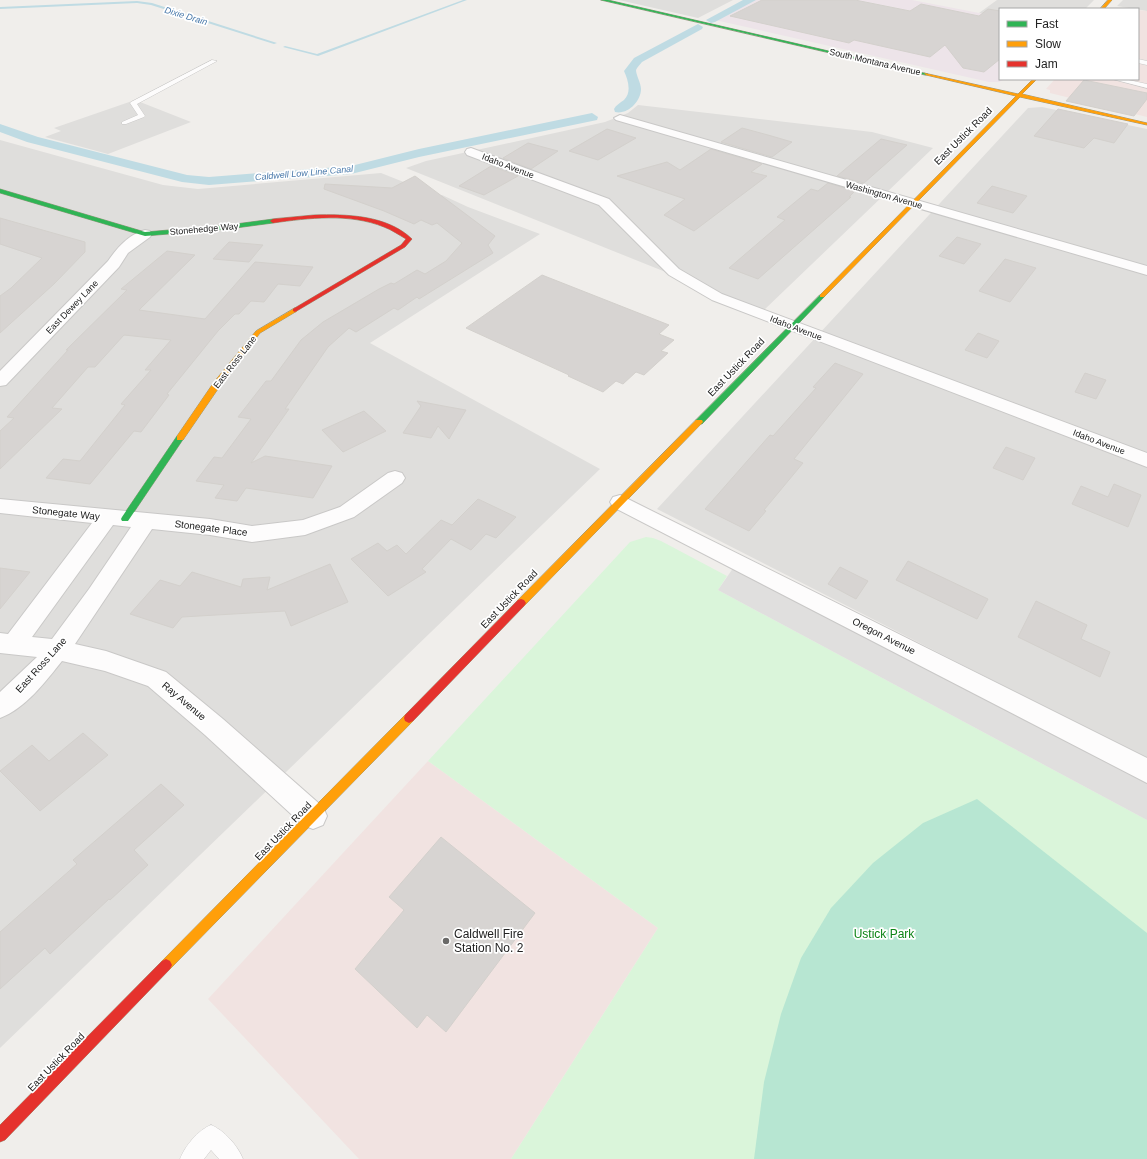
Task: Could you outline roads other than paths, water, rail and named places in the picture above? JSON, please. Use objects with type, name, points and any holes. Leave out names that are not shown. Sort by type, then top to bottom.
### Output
[{"type":"street","name":"South Montana Avenue","points":[[603,0],[1147,124]]},
{"type":"street","points":[[1103,8],[1110,0]]},
{"type":"street","name":"East Ustick Road","points":[[0,1135],[791,326],[1034,80]]},
{"type":"street","name":"Washington Avenue","points":[[620,118],[1147,271]]},
{"type":"street","name":"Idaho Avenue","points":[[471,152],[604,202],[674,272],[717,298],[1147,460]]},
{"type":"street","name":"Stonehedge Way","points":[[0,191],[145,234],[228,227],[300,217],[332,216],[356,218],[383,224],[409,239]]},
{"type":"street","name":"East Dewey Lane","points":[[0,381],[114,264],[123,250],[145,234]]},
{"type":"street","name":"East Ross Lane","points":[[0,707],[20,692],[58,650],[128,519],[217,384],[258,332],[403,246],[409,239]]},
{"type":"street","name":"Stonegate Place","points":[[128,519],[252,534],[305,527],[347,512],[395,478]]},
{"type":"street","name":"Oregon Avenue","points":[[620,502],[1147,771]]},
{"type":"street","name":"Stonegate Way","points":[[0,506],[128,519]]},
{"type":"street","name":"East Ross Lane","points":[[6,644],[128,519]]},
{"type":"street","name":"Ray Avenue","points":[[6,644],[58,650],[106,661],[157,679],[214,727],[313,816]]},
{"type":"lane","points":[[124,124],[142,116],[133,104],[214,61]]},
{"type":"lane","points":[[1120,80],[1147,86]]},
{"type":"lane","points":[[190,1159],[211,1135],[232,1159]]},
{"type":"waterway","name":"Dixie Drain","points":[[285,47],[317,55],[466,0]]},
{"type":"waterway","name":"Caldwell Low Line Canal","points":[[711,20],[751,0]]},
{"type":"waterway","name":"Dixie Drain","points":[[0,8],[137,2],[151,4],[275,43]]},
{"type":"waterway","name":"Caldwell Low Line Canal","points":[[620,109],[626,105],[633,96],[635,87],[630,71],[632,66],[638,60],[698,27]]},
{"type":"waterway","name":"Caldwell Low Line Canal","points":[[40,141],[187,179],[209,181],[351,170],[419,153],[592,117]]},
{"type":"waterway","name":"Caldwell Low Line Canal","points":[[0,128],[32,139]]},
{"type":"place","name":"Caldwell Fire Station No. 2","points":[[446,941]]},
{"type":"park label","name":"Ustick Park","points":[[884,934]]}]
